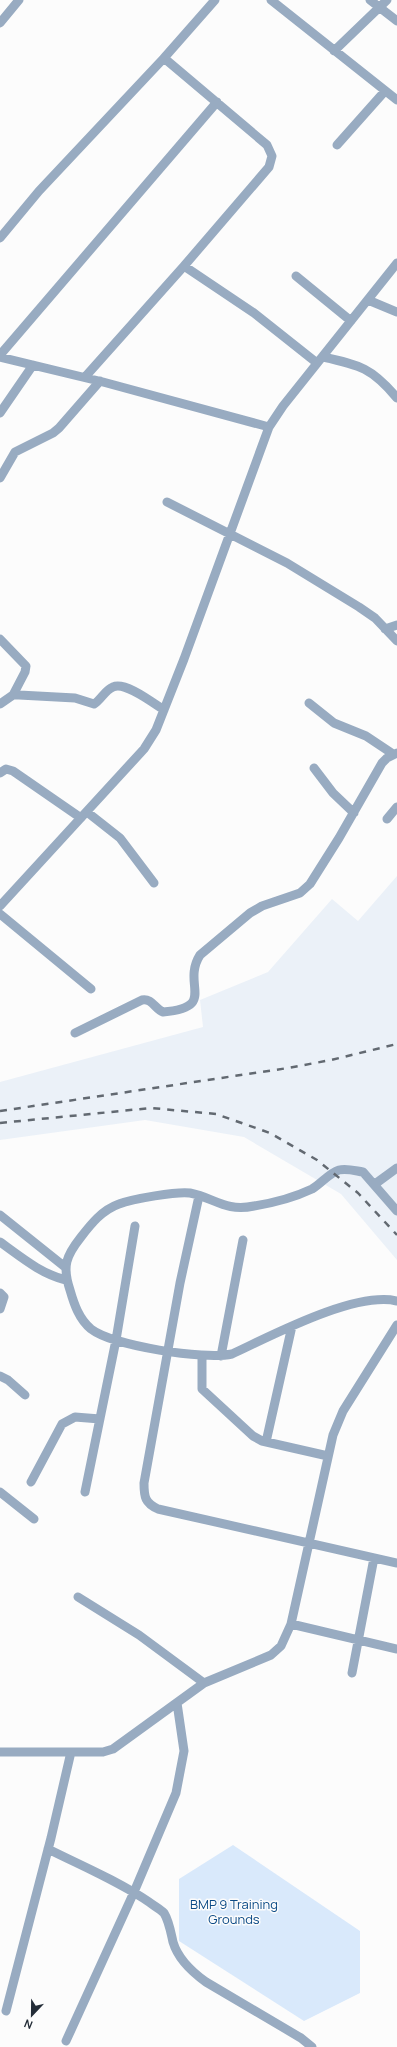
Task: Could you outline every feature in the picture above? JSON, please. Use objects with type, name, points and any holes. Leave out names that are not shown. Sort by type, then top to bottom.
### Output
[{"type":"street","points":[[0,23],[19,0]]},
{"type":"street","points":[[0,238],[39,191],[164,58],[215,0]]},
{"type":"street","points":[[271,0],[397,100]]},
{"type":"street","points":[[370,0],[397,21]]},
{"type":"street","points":[[334,50],[387,0]]},
{"type":"street","points":[[85,377],[184,266],[269,167],[271,162],[272,156],[267,145],[164,58]]},
{"type":"street","points":[[337,145],[385,91]]},
{"type":"street","points":[[217,102],[0,356],[85,377],[269,427]]},
{"type":"street","points":[[0,906],[144,749],[156,730],[184,659],[269,427],[283,406],[397,263]]},
{"type":"street","points":[[184,266],[320,360],[356,365],[370,371],[382,380],[396,395]]},
{"type":"street","points":[[296,276],[351,321]]},
{"type":"street","points":[[368,300],[397,312]]},
{"type":"street","points":[[0,413],[33,365]]},
{"type":"street","points":[[0,478],[15,452],[53,434],[100,381]]},
{"type":"street","points":[[167,502],[287,563],[359,606],[397,641]]},
{"type":"street","points":[[385,629],[397,625]]},
{"type":"street","points":[[0,638],[26,666],[26,672],[14,696]]},
{"type":"street","points":[[0,704],[14,696],[75,698],[92,705],[97,702],[110,688],[118,685],[131,690],[164,710]]},
{"type":"street","points":[[309,703],[334,723],[366,736],[395,753]]},
{"type":"street","points":[[75,1033],[142,1000],[150,1001],[159,1011],[163,1012],[189,1006],[194,1002],[196,997],[193,972],[200,955],[250,913],[262,906],[300,893],[305,889],[320,871],[382,763],[386,758],[395,753]]},
{"type":"street","points":[[314,768],[333,793],[354,813]]},
{"type":"street","points":[[0,773],[6,769],[13,771],[120,838],[154,883]]},
{"type":"street","points":[[387,819],[397,807]]},
{"type":"street","points":[[0,914],[91,989]]},
{"type":"street","points":[[375,1184],[397,1168]]},
{"type":"street","points":[[397,1211],[363,1172],[340,1170],[307,1191],[253,1207],[236,1208],[220,1205],[199,1196],[183,1192],[118,1204],[95,1220],[74,1246],[67,1258],[65,1266],[66,1280],[73,1300],[85,1323],[98,1333],[116,1340],[168,1351],[202,1356],[221,1356],[232,1354],[292,1326],[327,1312],[370,1300],[389,1299],[397,1301]]},
{"type":"street","points":[[199,1196],[168,1351],[144,1484],[144,1496],[148,1505],[158,1509],[397,1563]]},
{"type":"street","points":[[0,1215],[65,1266]]},
{"type":"street","points":[[85,1492],[116,1340],[135,1226]]},
{"type":"street","points":[[221,1356],[242,1240]]},
{"type":"street","points":[[0,1242],[38,1268],[54,1277],[66,1280]]},
{"type":"street","points":[[0,1293],[4,1297],[0,1309]]},
{"type":"street","points":[[0,1752],[103,1752],[113,1750],[204,1683],[271,1655],[281,1646],[292,1624],[328,1456],[334,1435],[343,1411],[397,1325]]},
{"type":"street","points":[[266,1442],[292,1326]]},
{"type":"street","points":[[202,1356],[202,1389],[253,1436],[266,1442],[328,1456]]},
{"type":"street","points":[[0,1376],[8,1380],[25,1395]]},
{"type":"street","points":[[31,1482],[62,1424],[75,1417],[100,1419]]},
{"type":"street","points":[[0,1492],[34,1519]]},
{"type":"street","points":[[352,1673],[357,1640],[374,1558]]},
{"type":"street","points":[[78,1597],[139,1635],[204,1683]]},
{"type":"street","points":[[292,1624],[397,1649]]},
{"type":"street","points":[[66,2041],[134,1892],[176,1793],[182,1766],[183,1736],[177,1703]]},
{"type":"street","points":[[6,2011],[48,1849],[70,1752]]},
{"type":"street","points":[[48,1849],[134,1892],[163,1913],[167,1920],[174,1945],[181,1958],[193,1972],[206,1982],[301,2038],[312,2047]]},
{"type":"shaded area","points":[[397,876],[397,1260],[341,1194],[244,1137],[145,1120],[0,1140],[0,1082],[203,1027],[200,1000],[268,972],[332,899],[358,921]]},
{"type":"green space","name":"BMP 9 Training Grounds","points":[[233,1845],[360,1931],[360,1993],[304,2021],[179,1941],[179,1879]]},
{"type":"railway","points":[[0,1111],[288,1068],[331,1060],[397,1044]]},
{"type":"railway","points":[[0,1123],[151,1108],[216,1114],[270,1133],[317,1160],[358,1193],[397,1235]]}]
